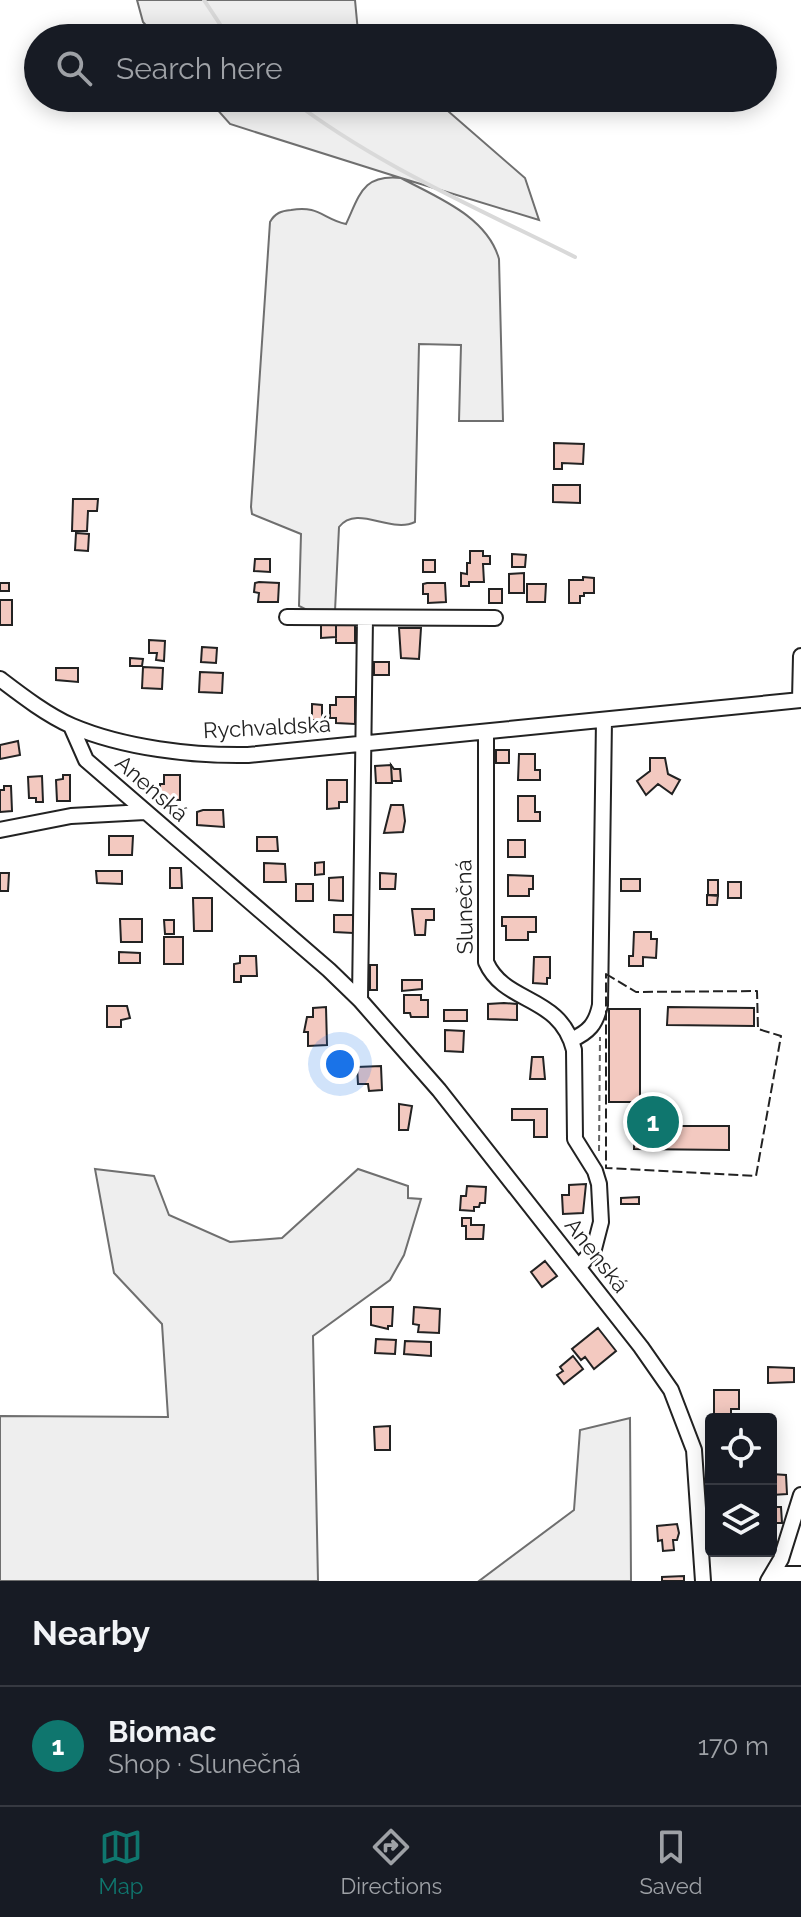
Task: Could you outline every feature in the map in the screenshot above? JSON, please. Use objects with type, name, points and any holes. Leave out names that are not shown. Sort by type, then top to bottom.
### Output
[{"type":"street","points":[[287,617],[495,618]]},
{"type":"street","name":"Rychvaldská","points":[[360,1000],[365,618]]},
{"type":"street","points":[[800,700],[801,656]]},
{"type":"street","name":"Rychvaldská","points":[[0,679],[71,726],[110,738],[188,753],[248,755],[800,700]]},
{"type":"street","points":[[579,1267],[594,1249],[601,1222],[599,1184],[595,1171],[575,1139],[574,1050],[571,1040],[591,1028],[597,1018],[600,997],[604,720]]},
{"type":"street","name":"Anenská","points":[[71,726],[86,760],[318,960],[360,1000],[439,1090],[641,1347],[671,1390],[694,1450],[703,1581]]},
{"type":"street","name":"Slunečná","points":[[486,732],[486,962],[492,975],[503,984],[557,1017],[566,1027],[571,1040]]},
{"type":"street","points":[[0,830],[71,816],[145,812]]},
{"type":"street","points":[[771,1578],[787,1543],[801,1495]]},
{"type":"street","points":[[771,1578],[801,1574]]},
{"type":"path","points":[[597,1018],[600,1028],[599,1153]]},
{"type":"shaded area","points":[[137,0],[355,0],[357,24],[145,24]]},
{"type":"shaded area","points":[[219,112],[449,112],[525,178],[539,220],[401,178],[230,124]]},
{"type":"shaded area","points":[[401,178],[472,219],[493,244],[499,259],[503,421],[459,421],[461,345],[419,344],[415,522],[396,525],[365,518],[346,521],[339,527],[335,611],[307,610],[299,606],[301,534],[252,514],[251,507],[270,222],[281,212],[308,209],[346,224],[364,188],[378,179]]},
{"type":"shaded area","points":[[95,1169],[154,1176],[169,1215],[230,1242],[282,1238],[358,1169],[408,1186],[408,1198],[421,1199],[404,1255],[390,1280],[313,1336],[318,1581],[0,1581],[0,1416],[168,1417],[162,1324],[114,1273]]},
{"type":"shaded area","points":[[630,1418],[631,1581],[479,1581],[574,1510],[580,1430]]},
{"type":"building","points":[[554,443],[584,444],[583,464],[562,463],[562,469],[554,469]]},
{"type":"building","points":[[553,485],[580,485],[580,503],[553,502]]},
{"type":"building","points":[[73,499],[98,499],[97,511],[88,511],[87,531],[72,531]]},
{"type":"building","points":[[76,533],[89,534],[88,551],[75,550]]},
{"type":"building","points":[[470,551],[483,551],[483,556],[490,556],[490,564],[483,564],[484,582],[469,582],[469,586],[461,586],[461,573],[467,574]]},
{"type":"building","points":[[512,554],[526,555],[525,567],[512,567]]},
{"type":"building","points":[[255,559],[270,559],[270,572],[254,571]]},
{"type":"building","points":[[423,560],[435,560],[435,572],[423,572]]},
{"type":"building","points":[[524,573],[524,593],[509,593],[509,574]]},
{"type":"building","points":[[583,577],[594,578],[594,593],[584,593],[580,596],[580,603],[569,603],[569,580],[583,580]]},
{"type":"building","points":[[0,583],[9,583],[9,591],[0,591]]},
{"type":"building","points":[[255,583],[279,583],[278,602],[258,602],[259,593],[254,592]]},
{"type":"building","points":[[445,583],[446,602],[428,603],[428,594],[423,594],[423,584]]},
{"type":"building","points":[[527,584],[546,584],[545,602],[527,602]]},
{"type":"building","points":[[489,589],[502,589],[502,603],[489,603]]},
{"type":"building","points":[[0,600],[12,600],[12,625],[0,625]]},
{"type":"building","points":[[336,624],[336,637],[321,638],[321,625]]},
{"type":"building","points":[[336,624],[355,624],[355,643],[336,643]]},
{"type":"building","points":[[399,628],[421,628],[419,659],[401,658]]},
{"type":"building","points":[[149,640],[165,641],[164,661],[156,660],[157,653],[149,653]]},
{"type":"building","points":[[202,647],[217,648],[216,663],[201,662]]},
{"type":"building","points":[[130,658],[143,659],[142,666],[130,666]]},
{"type":"building","points":[[374,662],[389,662],[389,675],[374,675]]},
{"type":"building","points":[[143,667],[163,668],[162,689],[142,688]]},
{"type":"building","points":[[56,668],[78,668],[78,682],[56,680]]},
{"type":"building","points":[[200,672],[223,673],[222,693],[199,692]]},
{"type":"building","points":[[336,697],[355,697],[355,724],[336,723],[336,718],[330,718],[330,705],[336,705]]},
{"type":"building","points":[[312,704],[322,705],[322,720],[312,720]]},
{"type":"building","points":[[18,741],[20,755],[0,759],[0,745]]},
{"type":"building","points":[[496,750],[509,750],[509,763],[496,763]]},
{"type":"building","points":[[519,754],[535,754],[535,770],[540,770],[540,780],[518,780]]},
{"type":"building","points":[[650,758],[665,758],[668,774],[680,780],[672,794],[658,784],[646,795],[637,781],[650,771]]},
{"type":"building","points":[[391,765],[394,769],[400,769],[401,781],[392,781]]},
{"type":"building","points":[[391,765],[392,783],[376,783],[375,766]]},
{"type":"building","points":[[63,775],[70,775],[70,801],[57,801],[56,780],[63,779]]},
{"type":"building","points":[[164,775],[180,775],[180,800],[160,799],[160,784],[164,784]]},
{"type":"building","points":[[42,776],[43,802],[36,802],[36,798],[29,798],[28,777]]},
{"type":"building","points":[[327,780],[347,780],[347,802],[339,802],[339,808],[327,809]]},
{"type":"building","points":[[4,786],[11,786],[12,811],[0,812],[0,790],[4,790]]},
{"type":"building","points":[[518,796],[535,796],[535,812],[540,812],[540,821],[518,821]]},
{"type":"building","points":[[391,805],[403,805],[403,832],[384,833]]},
{"type":"building","points":[[223,810],[224,827],[197,825],[197,812]]},
{"type":"building","points":[[109,836],[133,836],[132,855],[109,855]]},
{"type":"building","points":[[257,837],[277,837],[278,851],[257,851]]},
{"type":"building","points":[[508,840],[525,840],[525,857],[508,857]]},
{"type":"building","points":[[324,862],[324,874],[315,875],[315,863]]},
{"type":"building","points":[[264,863],[285,864],[286,882],[264,882]]},
{"type":"building","points":[[170,868],[181,868],[182,888],[170,888]]},
{"type":"building","points":[[96,871],[122,871],[122,884],[97,883]]},
{"type":"building","points":[[0,873],[9,873],[8,891],[0,891]]},
{"type":"building","points":[[380,873],[396,874],[395,889],[380,889]]},
{"type":"building","points":[[508,875],[533,876],[533,889],[529,889],[529,896],[508,896]]},
{"type":"building","points":[[343,877],[343,901],[329,900],[329,878]]},
{"type":"building","points":[[621,879],[640,879],[640,891],[621,891]]},
{"type":"building","points":[[708,880],[718,880],[718,896],[708,895]]},
{"type":"building","points":[[728,882],[741,882],[741,898],[728,898]]},
{"type":"building","points":[[296,884],[313,884],[313,901],[296,901]]},
{"type":"building","points":[[707,895],[718,895],[717,905],[707,905]]},
{"type":"building","points":[[193,898],[212,898],[212,931],[194,931]]},
{"type":"building","points":[[412,909],[434,909],[434,920],[426,920],[425,935],[415,935]]},
{"type":"building","points":[[334,915],[353,915],[353,933],[334,932]]},
{"type":"building","points":[[502,917],[536,917],[536,932],[528,932],[528,940],[506,940]]},
{"type":"building","points":[[120,919],[142,919],[142,942],[121,942]]},
{"type":"building","points":[[164,920],[174,920],[174,934],[165,934]]},
{"type":"building","points":[[634,932],[651,932],[651,939],[657,939],[656,958],[643,957],[643,966],[629,966],[629,956],[633,956]]},
{"type":"building","points":[[164,937],[183,937],[183,964],[164,964]]},
{"type":"building","points":[[119,952],[140,953],[140,963],[119,963]]},
{"type":"building","points":[[240,956],[256,956],[257,976],[241,976],[241,982],[234,982],[234,964],[240,963]]},
{"type":"building","points":[[534,957],[550,957],[547,984],[533,983]]},
{"type":"building","points":[[370,965],[377,965],[377,990],[370,990]]},
{"type":"building","points":[[402,980],[422,980],[422,989],[402,991]]},
{"type":"building","points":[[404,995],[421,995],[421,1000],[428,1000],[428,1017],[411,1017],[410,1013],[404,1013]]},
{"type":"building","points":[[488,1004],[517,1004],[517,1020],[488,1019]]},
{"type":"building","points":[[107,1006],[127,1006],[130,1018],[121,1020],[121,1027],[107,1027]]},
{"type":"building","points":[[326,1007],[327,1045],[308,1046],[308,1032],[304,1032],[307,1017],[313,1017],[313,1008]]},
{"type":"building","points":[[668,1007],[754,1008],[754,1026],[667,1025]]},
{"type":"building","points":[[609,1009],[640,1009],[640,1102],[609,1102]]},
{"type":"building","points":[[444,1010],[467,1010],[467,1021],[444,1021]]},
{"type":"building","points":[[445,1030],[464,1031],[463,1052],[445,1051]]},
{"type":"building","points":[[532,1057],[543,1057],[545,1079],[530,1079]]},
{"type":"building","points":[[381,1066],[382,1090],[369,1091],[368,1084],[358,1084],[357,1067]]},
{"type":"building","points":[[399,1104],[412,1106],[408,1130],[399,1130]]},
{"type":"building","points":[[512,1109],[547,1109],[547,1137],[534,1137],[534,1120],[512,1120]]},
{"type":"building","points":[[647,1115],[661,1115],[661,1126],[729,1126],[729,1150],[634,1149],[635,1126],[647,1126]]},
{"type":"building","points":[[586,1184],[583,1213],[563,1214],[562,1195],[569,1195],[569,1185]]},
{"type":"building","points":[[467,1186],[486,1187],[485,1203],[474,1207],[474,1211],[460,1210],[461,1196],[466,1196]]},
{"type":"building","points":[[639,1197],[639,1204],[621,1204],[621,1198]]},
{"type":"building","points":[[462,1218],[471,1218],[471,1225],[484,1225],[483,1239],[466,1239],[466,1226],[462,1226]]},
{"type":"building","points":[[545,1261],[557,1276],[542,1287],[531,1272]]},
{"type":"building","points":[[371,1307],[393,1307],[392,1326],[388,1329],[371,1325]]},
{"type":"building","points":[[414,1307],[440,1309],[439,1333],[418,1332],[419,1325],[413,1324]]},
{"type":"building","points":[[598,1328],[616,1351],[594,1369],[585,1357],[581,1360],[572,1349]]},
{"type":"building","points":[[376,1339],[396,1340],[395,1354],[375,1353]]},
{"type":"building","points":[[405,1341],[431,1342],[431,1356],[404,1354]]},
{"type":"building","points":[[573,1356],[583,1369],[564,1384],[557,1375],[563,1371],[560,1367]]},
{"type":"building","points":[[768,1367],[794,1368],[794,1382],[768,1383]]},
{"type":"building","points":[[714,1390],[739,1390],[739,1409],[731,1409],[731,1413],[714,1413]]},
{"type":"building","points":[[390,1426],[390,1450],[375,1450],[374,1427]]},
{"type":"building","points":[[777,1474],[786,1475],[787,1494],[777,1495]]},
{"type":"building","points":[[777,1507],[781,1507],[782,1523],[777,1523]]},
{"type":"building","points":[[677,1524],[679,1533],[677,1540],[673,1540],[674,1550],[663,1551],[662,1540],[658,1541],[657,1526]]},
{"type":"building","points":[[684,1576],[684,1581],[662,1581],[662,1577]]},
{"type":"waterway","points":[[204,0],[220,24]]},
{"type":"waterway","points":[[308,112],[392,165],[575,257]]},
{"type":"fence","points":[[606,974],[636,992],[757,991],[758,1029],[781,1036],[756,1176],[606,1168],[606,974]]},
{"type":"place","name":"Biomac","points":[[653,1122]]}]
